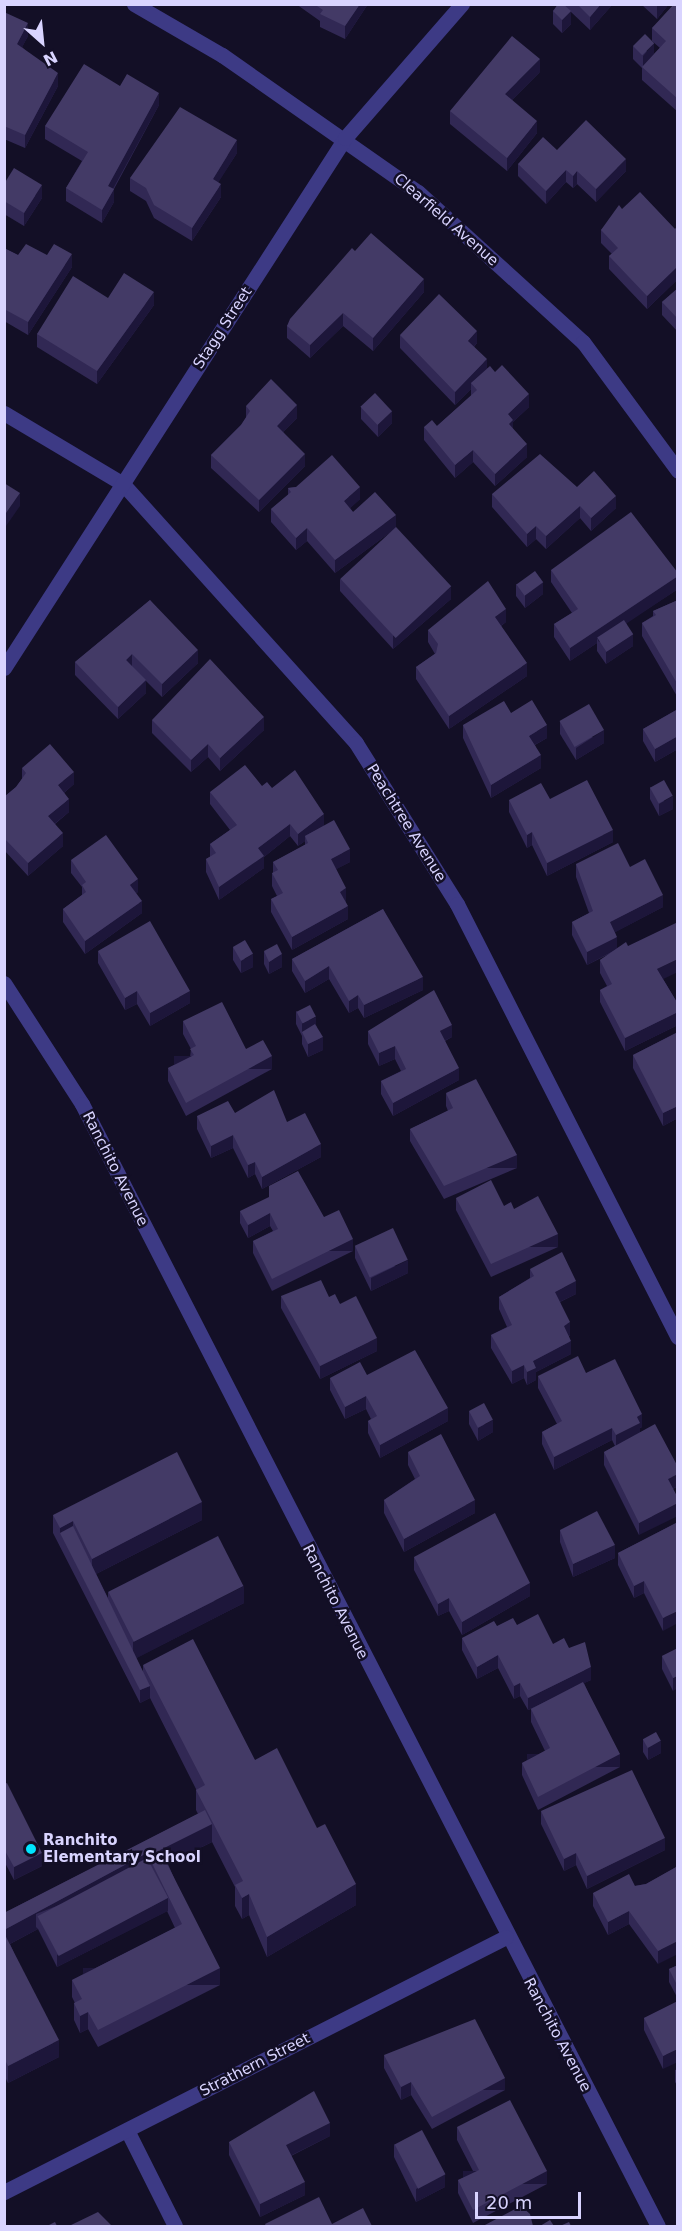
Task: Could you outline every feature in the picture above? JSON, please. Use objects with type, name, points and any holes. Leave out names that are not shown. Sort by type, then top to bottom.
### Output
[{"type":"street","name":"Clearfield Avenue","points":[[134,4],[222,55],[345,138],[418,192],[583,342],[678,471]]},
{"type":"street","name":"Stagg Street","points":[[4,668],[345,138],[462,4]]},
{"type":"street","name":"Peachtree Avenue","points":[[4,413],[123,484],[356,743],[457,904],[678,1337]]},
{"type":"street","name":"Ranchito Avenue","points":[[4,983],[82,1104],[506,1937],[658,2226]]},
{"type":"street","name":"Strathern Street","points":[[4,2192],[506,1937]]},
{"type":"street","points":[[127,2130],[175,2226]]},
{"type":"building","points":[[314,4],[360,4],[345,26],[320,14],[323,10]]},
{"type":"building","points":[[558,4],[563,4],[571,11],[562,20],[553,11]]},
{"type":"building","points":[[577,4],[601,4],[590,17]]},
{"type":"building","points":[[674,4],[678,4],[678,99],[642,67],[666,41],[652,28]]},
{"type":"building","points":[[4,12],[28,23],[17,44],[58,73],[25,135],[4,126]]},
{"type":"building","points":[[645,34],[654,43],[642,55],[633,46]]},
{"type":"building","points":[[512,36],[540,59],[505,94],[537,121],[507,158],[450,111]]},
{"type":"building","points":[[84,64],[120,86],[127,74],[159,93],[108,186],[114,189],[102,210],[66,188],[88,152],[45,126]]},
{"type":"building","points":[[180,107],[237,140],[213,179],[221,184],[192,228],[154,205],[146,188],[130,178]]},
{"type":"building","points":[[586,120],[626,159],[596,189],[577,171],[573,176],[566,170],[546,191],[518,164],[543,137],[557,150]]},
{"type":"building","points":[[14,168],[42,185],[24,213],[4,201],[4,184]]},
{"type":"building","points":[[640,192],[675,229],[678,226],[678,266],[647,296],[609,256],[618,248],[601,230],[619,205],[622,209]]},
{"type":"building","points":[[371,233],[424,279],[373,338],[343,313],[310,345],[287,326],[290,319],[352,248],[355,251]]},
{"type":"building","points":[[26,244],[47,255],[54,244],[72,254],[28,322],[4,309],[4,248],[18,255]]},
{"type":"building","points":[[124,273],[154,292],[97,371],[37,334],[73,276],[108,298]]},
{"type":"building","points":[[678,288],[678,319],[662,302]]},
{"type":"building","points":[[439,294],[477,331],[468,341],[487,359],[455,392],[400,335]]},
{"type":"building","points":[[502,365],[529,394],[508,414],[513,420],[509,424],[527,444],[495,474],[473,450],[455,465],[424,427],[432,420],[437,426],[477,390],[471,383],[490,366],[495,372]]},
{"type":"building","points":[[271,379],[297,405],[277,426],[305,454],[259,500],[211,455],[241,425],[250,411],[246,406]]},
{"type":"building","points":[[375,393],[392,411],[377,425],[360,407]]},
{"type":"building","points":[[540,454],[577,487],[594,471],[616,496],[591,518],[580,506],[546,536],[536,526],[527,534],[492,494]]},
{"type":"building","points":[[332,455],[360,487],[344,501],[353,512],[375,492],[396,515],[335,560],[307,528],[296,538],[271,509],[291,492],[288,488],[296,487]]},
{"type":"building","points":[[4,483],[20,493],[4,516]]},
{"type":"building","points":[[631,512],[678,576],[570,648],[554,624],[578,609],[551,570]]},
{"type":"building","points":[[396,527],[451,586],[396,638],[340,579]]},
{"type":"building","points":[[535,571],[543,582],[525,596],[516,585]]},
{"type":"building","points":[[488,581],[506,609],[495,617],[527,663],[449,716],[416,667],[436,653],[438,644],[428,630]]},
{"type":"building","points":[[150,600],[198,650],[162,684],[132,654],[126,660],[146,680],[118,707],[75,662]]},
{"type":"building","points":[[678,600],[678,685],[642,623],[656,615],[653,611]]},
{"type":"building","points":[[624,620],[633,634],[606,652],[597,637]]},
{"type":"building","points":[[210,659],[264,717],[220,758],[208,744],[191,760],[152,720]]},
{"type":"building","points":[[532,700],[547,725],[529,736],[541,755],[491,785],[463,725],[504,701],[511,713]]},
{"type":"building","points":[[589,704],[604,730],[575,747],[560,721]]},
{"type":"building","points":[[678,709],[678,736],[655,749],[643,729]]},
{"type":"building","points":[[50,744],[74,772],[58,785],[69,799],[48,816],[63,833],[28,863],[4,838],[4,797],[16,787],[26,773],[22,768]]},
{"type":"building","points":[[245,765],[262,786],[267,782],[272,788],[295,770],[324,814],[298,834],[290,824],[258,848],[264,856],[219,887],[206,859],[216,853],[210,844],[237,825],[210,792]]},
{"type":"building","points":[[587,780],[613,830],[547,863],[532,832],[527,835],[509,800],[541,783],[550,799]]},
{"type":"building","points":[[664,780],[673,796],[659,804],[650,788]]},
{"type":"building","points":[[334,820],[350,849],[331,859],[346,888],[340,892],[348,906],[292,937],[271,899],[283,893],[272,873],[278,870],[273,862],[308,843],[305,836]]},
{"type":"building","points":[[106,835],[138,879],[130,885],[142,901],[85,941],[63,909],[86,892],[82,885],[86,882],[71,860]]},
{"type":"building","points":[[618,843],[630,867],[645,859],[663,895],[610,922],[617,937],[587,952],[572,922],[593,911],[576,864]]},
{"type":"building","points":[[383,909],[423,977],[364,1005],[358,995],[349,1001],[329,966],[305,981],[292,959]]},
{"type":"building","points":[[150,921],[190,991],[150,1013],[137,991],[125,998],[98,951]]},
{"type":"building","points":[[678,922],[678,959],[657,969],[678,1004],[678,1012],[625,1038],[600,990],[612,984],[600,960],[626,942],[628,946]]},
{"type":"building","points":[[245,940],[253,954],[241,961],[233,947]]},
{"type":"building","points":[[277,944],[282,954],[269,962],[264,951]]},
{"type":"building","points":[[434,990],[452,1025],[440,1031],[459,1068],[393,1103],[381,1081],[406,1069],[395,1046],[379,1053],[368,1031]]},
{"type":"building","points":[[222,1002],[246,1049],[263,1040],[272,1056],[186,1103],[168,1068],[194,1055],[190,1049],[196,1046],[183,1021]]},
{"type":"building","points":[[310,1005],[316,1017],[303,1023],[297,1012]]},
{"type":"building","points":[[315,1024],[323,1037],[308,1044],[302,1032]]},
{"type":"building","points":[[678,1032],[678,1106],[663,1113],[633,1055]]},
{"type":"building","points":[[476,1079],[517,1155],[444,1186],[410,1129],[453,1108],[446,1093]]},
{"type":"building","points":[[274,1090],[287,1122],[305,1113],[321,1144],[262,1177],[255,1162],[248,1165],[233,1135],[211,1146],[197,1116],[228,1101],[235,1113]]},
{"type":"building","points":[[298,1171],[324,1217],[339,1210],[353,1239],[272,1279],[253,1241],[278,1229],[270,1213],[248,1225],[240,1211],[269,1197],[269,1186]]},
{"type":"building","points":[[491,1180],[504,1206],[511,1202],[514,1209],[538,1196],[558,1234],[491,1264],[456,1198]]},
{"type":"building","points":[[393,1228],[408,1260],[370,1277],[355,1246]]},
{"type":"building","points":[[562,1252],[576,1281],[555,1292],[570,1322],[564,1326],[571,1341],[533,1361],[536,1368],[527,1372],[524,1365],[512,1371],[491,1335],[512,1325],[499,1297],[534,1276],[530,1269]]},
{"type":"building","points":[[321,1280],[329,1297],[335,1294],[340,1304],[356,1296],[377,1338],[320,1366],[281,1296]]},
{"type":"building","points":[[415,1350],[448,1408],[380,1445],[368,1421],[377,1416],[366,1396],[345,1407],[330,1378],[360,1362],[367,1375]]},
{"type":"building","points":[[578,1356],[586,1373],[615,1359],[642,1414],[637,1417],[640,1423],[616,1435],[612,1428],[554,1457],[542,1432],[562,1421],[538,1376]]},
{"type":"building","points":[[484,1403],[493,1420],[478,1428],[469,1411]]},
{"type":"building","points":[[655,1424],[678,1467],[678,1474],[668,1479],[678,1498],[678,1503],[639,1523],[604,1452]]},
{"type":"building","points":[[441,1434],[475,1500],[404,1539],[384,1500],[420,1476],[408,1452]]},
{"type":"building","points":[[177,1452],[202,1502],[92,1559],[73,1521],[60,1528],[53,1515]]},
{"type":"building","points":[[597,1511],[615,1545],[573,1564],[560,1530]]},
{"type":"building","points":[[495,1513],[530,1583],[462,1622],[449,1598],[438,1604],[414,1557]]},
{"type":"building","points":[[678,1522],[678,1611],[663,1618],[644,1581],[634,1586],[618,1553]]},
{"type":"building","points":[[73,1526],[150,1686],[140,1690],[60,1533]]},
{"type":"building","points":[[218,1536],[243,1586],[134,1642],[108,1592]]},
{"type":"building","points":[[538,1614],[553,1644],[564,1638],[569,1648],[585,1642],[591,1667],[528,1698],[520,1683],[514,1686],[498,1655],[477,1667],[462,1638],[494,1621],[497,1626],[513,1618],[517,1625]]},
{"type":"building","points":[[193,1639],[255,1760],[277,1748],[317,1828],[325,1824],[356,1884],[267,1937],[249,1894],[242,1898],[235,1885],[243,1881],[196,1790],[205,1785],[143,1665]]},
{"type":"building","points":[[678,1648],[678,1676],[673,1678],[662,1656]]},
{"type":"building","points":[[583,1682],[620,1754],[538,1797],[522,1763],[550,1748],[531,1709]]},
{"type":"building","points":[[656,1732],[661,1741],[648,1748],[643,1739]]},
{"type":"building","points":[[632,1770],[665,1838],[587,1876],[576,1853],[564,1859],[541,1811]]},
{"type":"building","points":[[7,1783],[42,1853],[14,1867],[4,1849],[4,1784]]},
{"type":"building","points":[[205,1810],[212,1824],[160,1850],[220,1968],[98,2030],[88,2012],[80,2016],[74,2003],[82,1999],[72,1980],[182,1924],[147,1853],[4,1930],[4,1913]]},
{"type":"building","points":[[147,1858],[168,1898],[59,1956],[38,1916]]},
{"type":"building","points":[[678,1866],[678,1941],[658,1951],[629,1911],[608,1922],[593,1893],[629,1874],[635,1886],[646,1884]]},
{"type":"building","points":[[4,1933],[59,2040],[8,2066],[4,2058]]},
{"type":"building","points":[[678,1965],[678,1987],[669,1969]]},
{"type":"building","points":[[678,2001],[678,2049],[663,2056],[644,2018]]},
{"type":"building","points":[[475,2019],[505,2078],[432,2117],[411,2082],[401,2087],[384,2055]]},
{"type":"building","points":[[314,2091],[330,2123],[286,2145],[305,2182],[260,2204],[229,2142]]},
{"type":"building","points":[[510,2100],[547,2171],[473,2210],[458,2180],[479,2170],[457,2127]]},
{"type":"building","points":[[422,2130],[445,2174],[418,2189],[395,2145]]},
{"type":"building","points":[[319,2197],[332,2224],[363,2208],[372,2226],[266,2226],[265,2224]]},
{"type":"building","points":[[521,2206],[530,2214],[533,2226],[483,2226]]},
{"type":"building","points":[[98,2212],[112,2226],[69,2226]]},
{"type":"building","points":[[550,2220],[554,2226],[540,2226]]},
{"type":"place","name":"Ranchito Elementary School","points":[[31,1849]]}]
